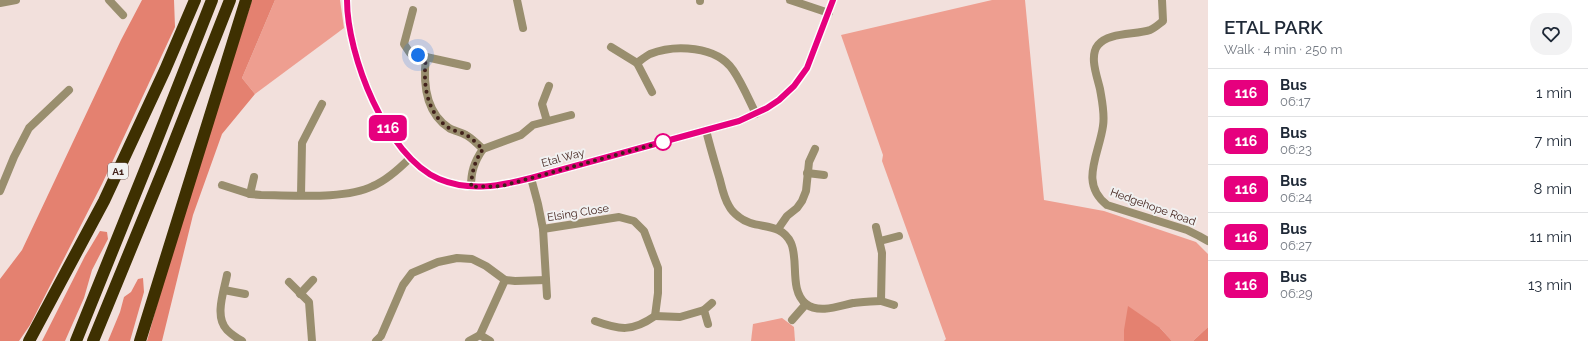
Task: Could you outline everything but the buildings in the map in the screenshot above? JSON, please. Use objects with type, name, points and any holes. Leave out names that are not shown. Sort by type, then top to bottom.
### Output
[{"type":"highway","name":"A1","points":[[30,340],[104,201],[165,70],[195,0]]},
{"type":"highway","name":"A1","points":[[76,341],[212,0]]},
{"type":"highway","points":[[93,341],[166,163],[230,0]]},
{"type":"highway","points":[[140,341],[246,0]]},
{"type":"street","points":[[0,3],[16,0]]},
{"type":"street","points":[[109,0],[123,15]]},
{"type":"street","name":"Etal Way","points":[[347,0],[348,19],[364,82],[392,135],[410,158],[438,179],[471,187],[502,186],[706,130],[756,114],[779,100],[794,86],[807,68],[833,0]]},
{"type":"street","points":[[517,0],[523,28]]},
{"type":"street","points":[[790,0],[829,13]]},
{"type":"street","name":"Hedgehope Road","points":[[1162,0],[1163,21],[1157,26],[1150,30],[1112,36],[1104,39],[1098,45],[1094,54],[1104,115],[1092,176],[1093,187],[1099,198],[1107,205],[1187,230],[1208,242]]},
{"type":"street","points":[[413,10],[404,44],[410,53],[467,66]]},
{"type":"street","points":[[611,47],[637,63],[652,92]]},
{"type":"street","points":[[637,63],[650,54],[675,48],[698,49],[719,57],[733,69],[756,114]]},
{"type":"street","points":[[426,57],[424,82],[427,96],[434,113],[449,128],[467,135],[483,149]]},
{"type":"street","points":[[546,121],[542,104],[549,86]]},
{"type":"street","points":[[0,191],[14,157],[29,128],[69,90]]},
{"type":"street","points":[[301,195],[302,143],[322,104]]},
{"type":"street","points":[[471,187],[471,174],[476,160],[483,149],[522,135],[533,124],[571,115]]},
{"type":"street","points":[[706,130],[728,205],[740,218],[762,226],[778,228],[784,233],[795,255],[798,290],[800,297],[806,304],[821,309],[864,302],[881,302],[894,305]]},
{"type":"street","points":[[778,228],[787,216],[797,208],[802,201],[806,191],[809,162],[815,149]]},
{"type":"street","points":[[222,185],[250,194],[301,195],[353,193],[373,187],[392,175],[410,158]]},
{"type":"street","points":[[807,173],[824,175]]},
{"type":"street","points":[[250,194],[254,177]]},
{"type":"street","points":[[531,178],[543,229],[547,296]]},
{"type":"street","name":"Elsing Close","points":[[543,229],[619,217],[634,221],[644,231],[658,268],[656,316]]},
{"type":"street","points":[[876,227],[880,241],[882,262],[881,302]]},
{"type":"street","points":[[880,241],[899,236]]},
{"type":"street","points":[[376,341],[380,336],[402,285],[412,273],[438,262],[457,258],[472,259],[486,266],[505,280],[546,280]]},
{"type":"street","points":[[227,275],[220,313],[222,323],[227,330],[242,341]]},
{"type":"street","points":[[300,294],[313,280]]},
{"type":"street","points":[[469,341],[480,335],[505,280]]},
{"type":"street","points":[[289,282],[309,302],[312,341]]},
{"type":"street","points":[[224,290],[245,294]]},
{"type":"street","points":[[594,321],[615,328],[633,327],[645,323],[656,316],[680,317],[704,310],[712,303]]},
{"type":"street","points":[[792,320],[806,304]]},
{"type":"street","points":[[704,310],[708,324]]},
{"type":"street","points":[[480,335],[490,341]]},
{"type":"shaded area","points":[[142,0],[174,0],[175,27],[102,184],[30,325],[19,341],[0,341],[0,279],[22,250],[121,40]]},
{"type":"shaded area","points":[[252,0],[275,0],[242,78],[255,94],[222,134],[193,215],[162,341],[147,341],[175,240]]},
{"type":"shaded area","points":[[275,0],[340,0],[344,28],[255,94],[242,78]]},
{"type":"shaded area","points":[[992,0],[1025,0],[1044,200],[1104,211],[1196,242],[1208,254],[1208,327],[1193,341],[1172,341],[1160,328],[1124,330],[1124,341],[944,341],[946,339],[882,161],[883,155],[841,35]]},
{"type":"shaded area","points":[[100,231],[107,232],[108,239],[92,270],[84,298],[65,341],[42,341],[85,256]]},
{"type":"shaded area","points":[[143,278],[144,292],[130,341],[108,341],[120,312],[124,297],[131,292],[138,279]]},
{"type":"shaded area","points":[[1128,306],[1160,328],[1172,341],[1124,341],[1124,330]]},
{"type":"shaded area","points":[[782,318],[794,327],[795,341],[751,341],[753,324]]},
{"type":"shaded area","points":[[1208,327],[1208,341],[1193,341]]},
{"type":"bus line","name":"116","points":[[347,0],[347,12],[364,82],[392,135],[410,158],[438,179],[471,187],[502,186],[739,121],[756,114],[779,100],[794,86],[807,68],[833,0]]},
{"type":"route","points":[[418,55],[426,57],[424,82],[427,96],[434,113],[449,128],[467,135],[483,149],[476,160],[471,174],[471,187],[502,186],[663,142]]}]
